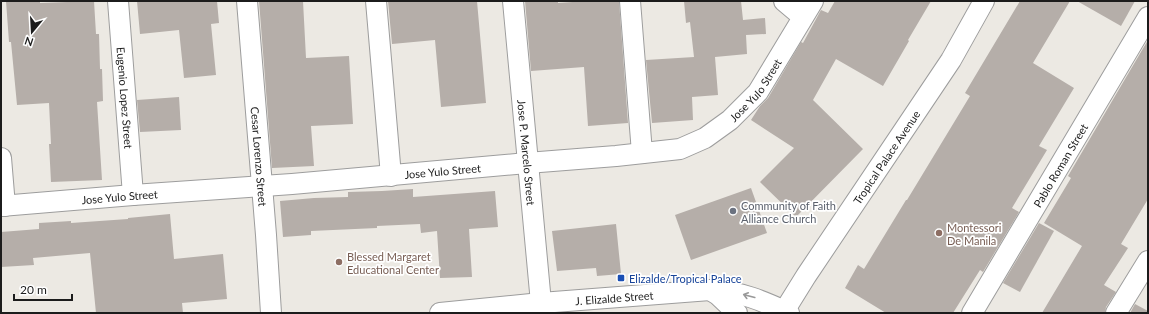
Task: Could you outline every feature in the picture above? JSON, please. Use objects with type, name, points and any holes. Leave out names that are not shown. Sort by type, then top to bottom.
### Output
[{"type":"street","name":"Eugenio Lopez Street","points":[[118,1],[132,194]]},
{"type":"street","name":"Cesar Lorenzo Street","points":[[246,1],[271,313]]},
{"type":"street","points":[[376,1],[391,176]]},
{"type":"street","name":"Jose P. Marcelo Street","points":[[513,1],[541,304]]},
{"type":"street","points":[[630,1],[642,153]]},
{"type":"street","points":[[784,1],[808,9]]},
{"type":"street","name":"Tropical Palace Avenue","points":[[786,312],[806,276],[951,60],[984,1]]},
{"type":"street","name":"Jose Yulo Street","points":[[3,206],[132,194],[391,176],[680,149],[705,138],[730,120],[758,92],[808,9]]},
{"type":"street","name":"Pablo Roman Street","points":[[972,313],[1148,17]]},
{"type":"street","points":[[1,158],[3,206]]},
{"type":"street","points":[[1116,313],[1148,261]]},
{"type":"street","points":[[710,290],[718,295],[737,313]]},
{"type":"street","name":"J. Elizalde Street","points":[[440,313],[710,290],[719,290],[747,295],[786,312]]},
{"type":"building","points":[[6,1],[40,1],[40,3],[94,1],[96,34],[99,34],[100,69],[102,69],[103,101],[97,102],[102,180],[51,182],[49,103],[17,105],[11,42],[9,42]]},
{"type":"building","points":[[137,1],[217,1],[219,23],[211,24],[216,75],[184,78],[179,30],[140,34]]},
{"type":"building","points":[[259,1],[303,1],[306,58],[349,56],[353,124],[311,126],[314,166],[272,168]]},
{"type":"building","points":[[388,1],[477,1],[486,103],[441,107],[435,40],[392,44]]},
{"type":"building","points":[[525,1],[558,1],[558,3],[619,1],[628,123],[588,126],[584,67],[531,71]]},
{"type":"building","points":[[684,1],[741,1],[743,20],[765,18],[766,34],[746,35],[747,54],[715,57],[718,95],[692,97],[693,120],[652,123],[646,60],[694,57],[690,22],[686,23]]},
{"type":"building","points":[[835,1],[931,1],[883,86],[836,59],[813,100],[863,149],[796,217],[760,182],[794,148],[751,120],[760,106],[768,98],[801,42],[803,43],[821,10],[828,13]]},
{"type":"building","name":"Montessori De Manila","points":[[1020,1],[1070,1],[1033,63],[1074,88],[1039,146],[1047,150],[1012,208],[1019,212],[983,272],[980,270],[953,313],[886,313],[845,288],[858,265],[864,269],[907,200],[970,96],[965,93]]},
{"type":"building","points":[[1077,1],[1135,1],[1121,26]]},
{"type":"building","points":[[1148,40],[1148,199],[1121,244],[1128,248],[1104,285],[1116,292],[1106,307],[1105,313],[1042,313],[1082,246],[1044,223],[1071,178],[1068,176]]},
{"type":"building","points":[[179,97],[181,130],[140,132],[137,100]]},
{"type":"building","points":[[751,188],[767,233],[691,260],[675,215]]},
{"type":"building","points":[[413,189],[413,197],[495,191],[498,227],[469,229],[472,277],[440,278],[437,231],[421,233],[420,224],[377,226],[377,228],[311,231],[311,235],[283,237],[280,201],[348,197],[348,192]]},
{"type":"building","points":[[170,214],[174,259],[223,254],[227,299],[182,303],[183,313],[96,313],[90,253],[33,258],[34,265],[1,267],[1,232],[39,229],[39,223],[71,221],[71,223]]},
{"type":"building","points":[[1039,223],[1054,231],[1020,292],[1003,283]]},
{"type":"building","points":[[616,224],[621,274],[597,276],[596,268],[557,271],[552,231]]},
{"type":"building","points":[[1135,304],[1148,311],[1148,313],[1130,313]]},
{"type":"place","name":"Community of Faith Alliance Church","points":[[733,211]]},
{"type":"place","name":"Montessori De Manila","points":[[939,233]]},
{"type":"place","name":"Blessed Margaret Educational Center","points":[[339,262]]},
{"type":"place","name":"Elizalde/Tropical Palace","points":[[621,278]]}]
